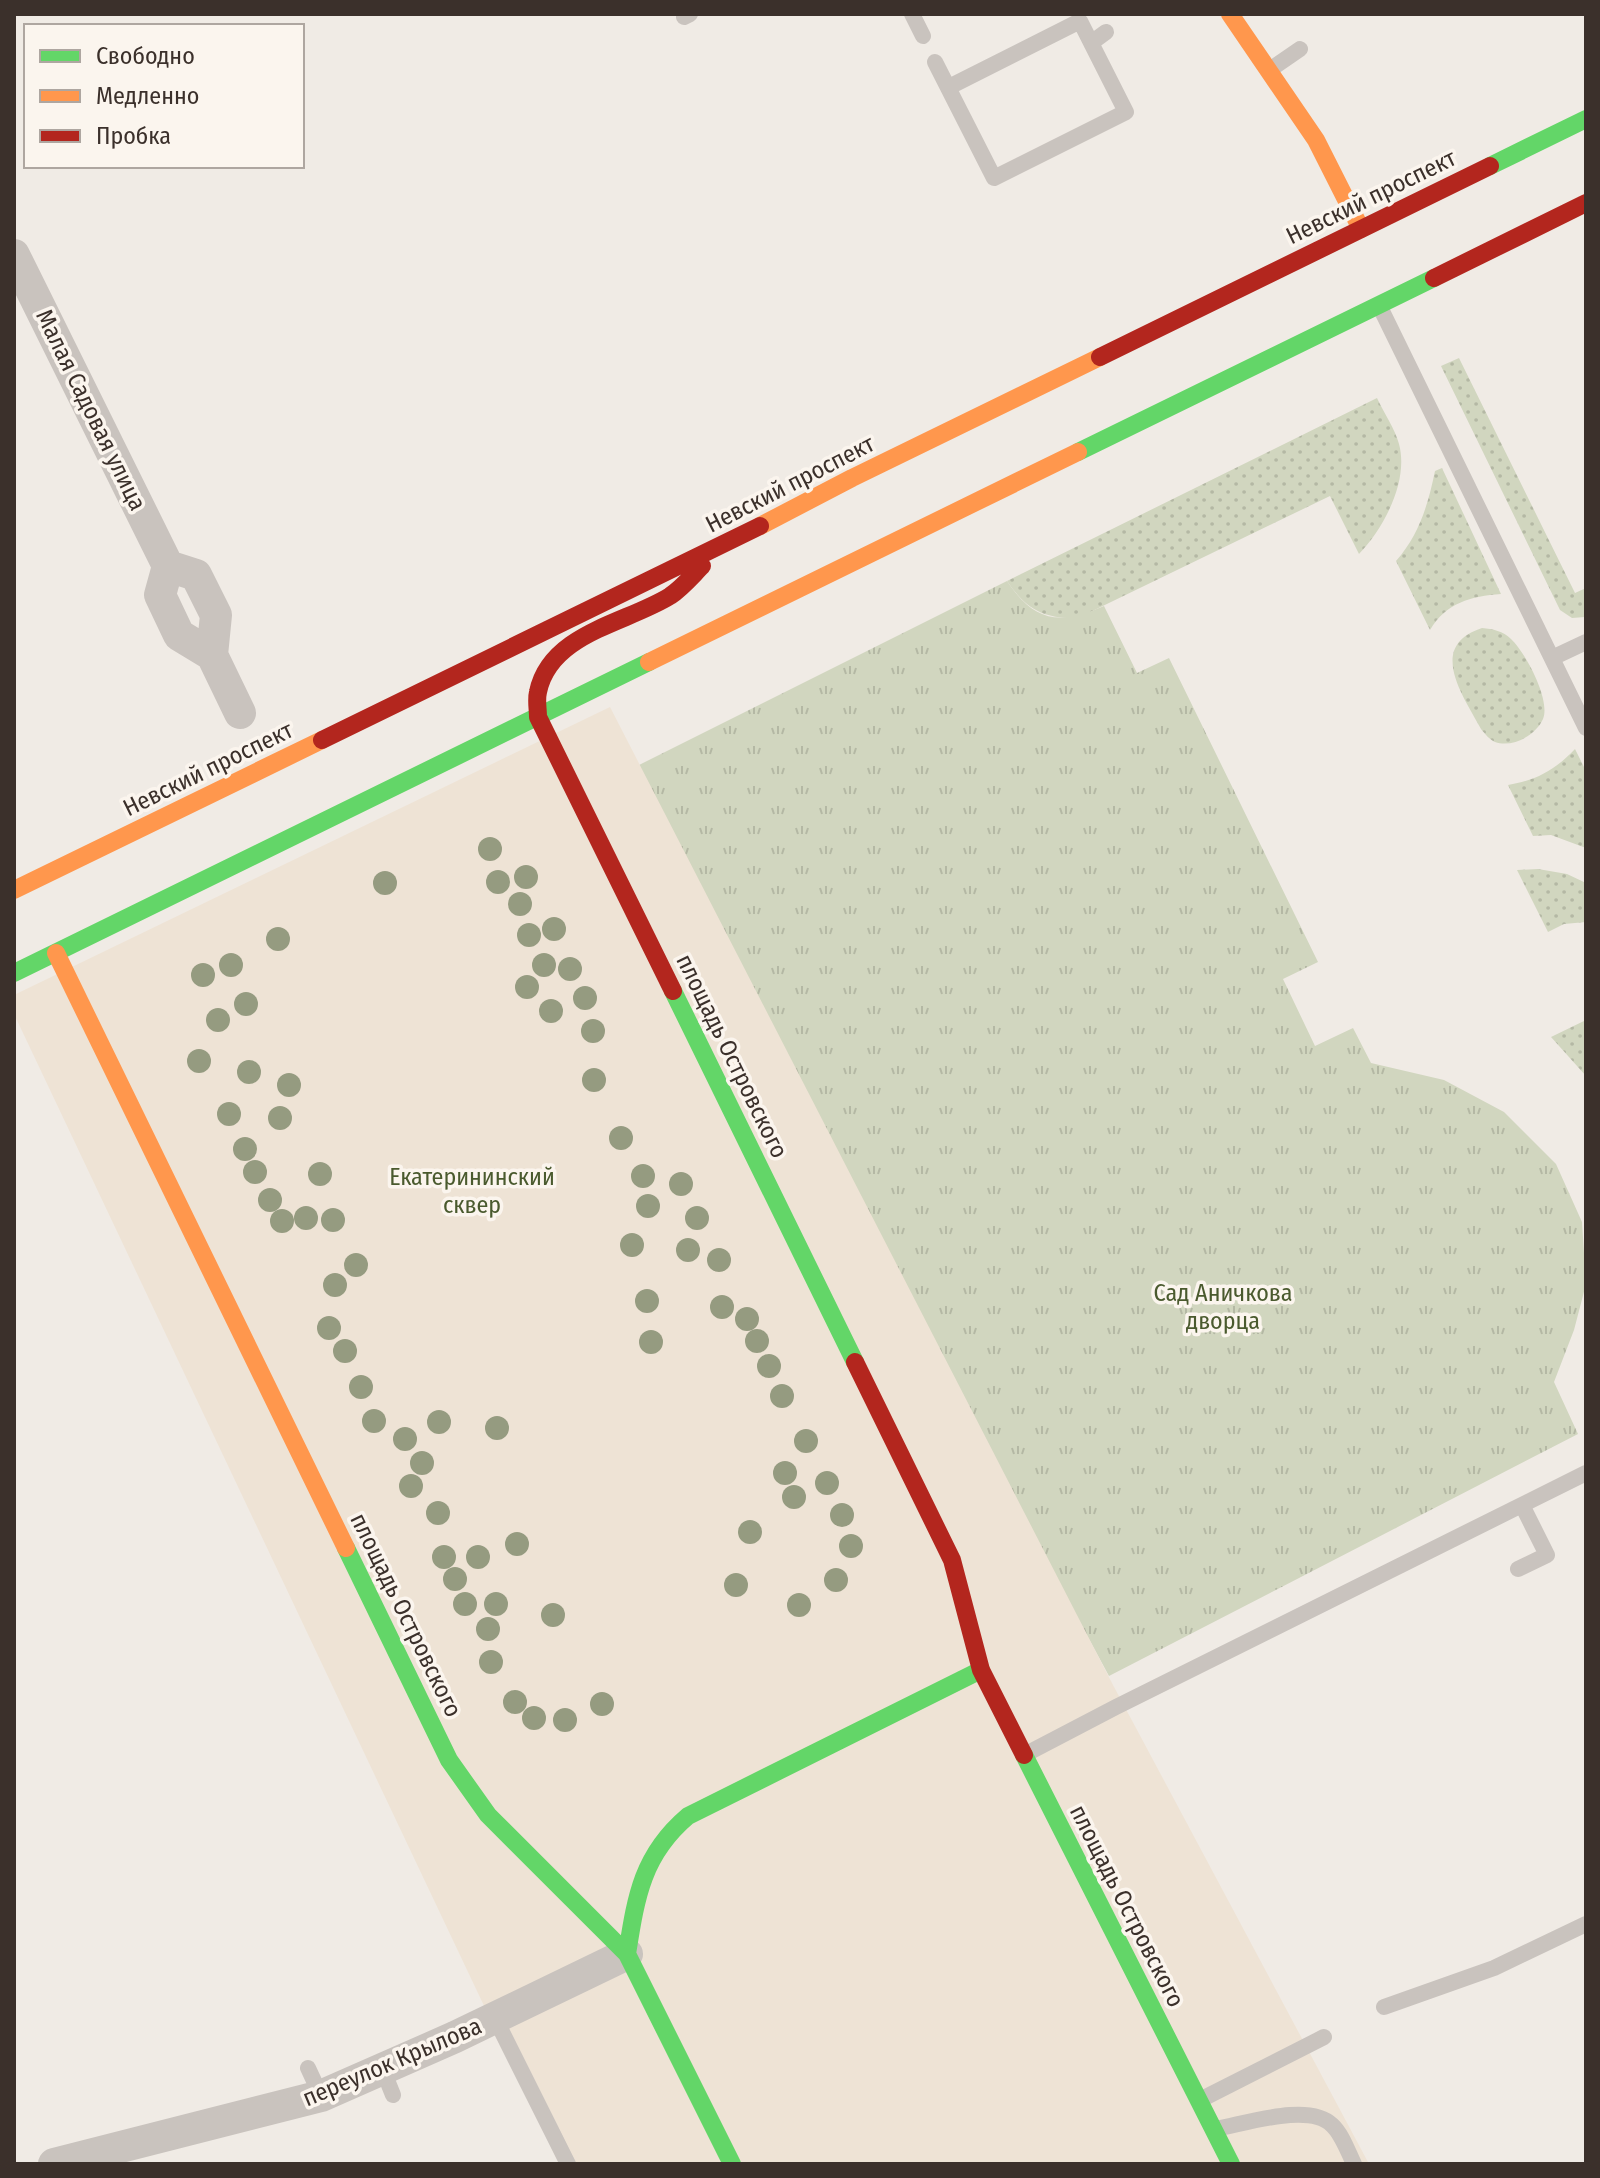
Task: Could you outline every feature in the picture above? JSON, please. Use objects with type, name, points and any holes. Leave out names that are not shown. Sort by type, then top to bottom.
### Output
[{"type":"street","points":[[1230,14],[1316,140],[1361,229]]},
{"type":"street","name":"Невский проспект","points":[[14,890],[728,543],[852,478],[1586,119]]},
{"type":"street","points":[[14,973],[1586,203]]},
{"type":"street","name":"Малая Садовая улица","points":[[14,255],[168,566],[196,575],[216,615],[212,655],[240,713]]},
{"type":"street","points":[[538,717],[538,691],[546,669],[561,652],[671,595],[728,543]]},
{"type":"street","name":"площадь Островского","points":[[538,717],[952,1560],[981,1670],[1231,2164]]},
{"type":"street","name":"площадь Островского","points":[[56,953],[449,1760],[488,1815],[627,1954],[732,2164]]},
{"type":"street","points":[[627,1954],[633,1912],[645,1872],[664,1838],[688,1816],[981,1670]]},
{"type":"street","name":"переулок Крылова","points":[[54,2164],[278,2116],[314,2082],[388,2083],[495,2018],[627,1954]]},
{"type":"lane","points":[[912,14],[923,36]]},
{"type":"lane","points":[[935,62],[994,178],[1126,112],[1080,21],[949,87]]},
{"type":"lane","points":[[1091,43],[1106,32]]},
{"type":"lane","points":[[1268,71],[1300,49]]},
{"type":"lane","points":[[1379,304],[1586,728]]},
{"type":"lane","points":[[1552,658],[1586,642]]},
{"type":"lane","points":[[1024,1755],[1586,1473]]},
{"type":"lane","points":[[1518,1569],[1547,1555],[1522,1505]]},
{"type":"lane","points":[[1384,2007],[1494,1968],[1586,1924]]},
{"type":"lane","points":[[495,2018],[568,2164]]},
{"type":"lane","points":[[1199,2101],[1324,2037]]},
{"type":"lane","points":[[1213,2129],[1299,2114],[1318,2116],[1334,2126],[1354,2164]]},
{"type":"green space","points":[[1459,358],[1575,593],[1586,588],[1585,617],[1572,618],[1560,610],[1441,366]]},
{"type":"green space","points":[[1377,398],[1399,444],[1400,473],[1385,518],[1359,554],[1330,496],[1078,618],[1055,617],[1036,610],[1021,599],[1007,581]]},
{"type":"green space","points":[[1442,468],[1501,594],[1480,597],[1452,607],[1430,630],[1396,561],[1422,519],[1435,471]]},
{"type":"green space","name":"Сад Аничкова дворца","points":[[1007,581],[1028,605],[1050,616],[1074,616],[1104,606],[1137,673],[1169,658],[1318,962],[1283,979],[1315,1046],[1353,1028],[1371,1063],[1444,1080],[1504,1112],[1556,1164],[1582,1222],[1586,1284],[1574,1330],[1554,1382],[1578,1434],[1109,1676],[939,1362],[639,765]]},
{"type":"green space","points":[[1482,628],[1498,631],[1511,639],[1523,654],[1540,689],[1543,719],[1535,730],[1516,742],[1495,742],[1486,735],[1466,702],[1454,673],[1456,647],[1465,636]]},
{"type":"green space","points":[[1575,749],[1586,771],[1586,848],[1551,835],[1533,836],[1508,785],[1545,773]]},
{"type":"green space","points":[[1538,869],[1567,874],[1586,883],[1586,922],[1564,924],[1548,932],[1517,870]]},
{"type":"green space","points":[[1586,1020],[1586,1076],[1551,1037]]},
{"type":"shaded area","points":[[610,707],[1113,1685],[1369,2164],[559,2164],[14,1014],[14,995]]},
{"type":"traffic: fast","points":[[1490,166],[1586,119]]},
{"type":"traffic: fast","points":[[1078,452],[1434,278]]},
{"type":"traffic: fast","points":[[14,973],[649,662]]},
{"type":"traffic: fast","points":[[673,991],[855,1362]]},
{"type":"traffic: fast","points":[[346,1548],[449,1760],[488,1815],[627,1954],[732,2164]]},
{"type":"traffic: fast","points":[[627,1954],[638,1896],[651,1862],[660,1846],[688,1816],[981,1670]]},
{"type":"traffic: fast","points":[[1024,1755],[1231,2164]]},
{"type":"traffic: slow","points":[[1230,14],[1316,140],[1361,229]]},
{"type":"traffic: slow","points":[[760,526],[1100,357]]},
{"type":"traffic: slow","points":[[649,662],[1078,452]]},
{"type":"traffic: slow","points":[[14,890],[322,740]]},
{"type":"traffic: slow","points":[[56,953],[346,1548]]},
{"type":"traffic: jam","points":[[1100,357],[1490,166]]},
{"type":"traffic: jam","points":[[1434,278],[1586,203]]},
{"type":"traffic: jam","points":[[322,740],[760,526]]},
{"type":"traffic: jam","points":[[673,991],[538,717],[537,698],[545,672],[574,643],[670,596],[702,566]]},
{"type":"traffic: jam","points":[[855,1362],[952,1560],[981,1670],[1024,1755]]},
{"type":"park label","name":"Екатерининский сквер","points":[[472,1191]]}]
